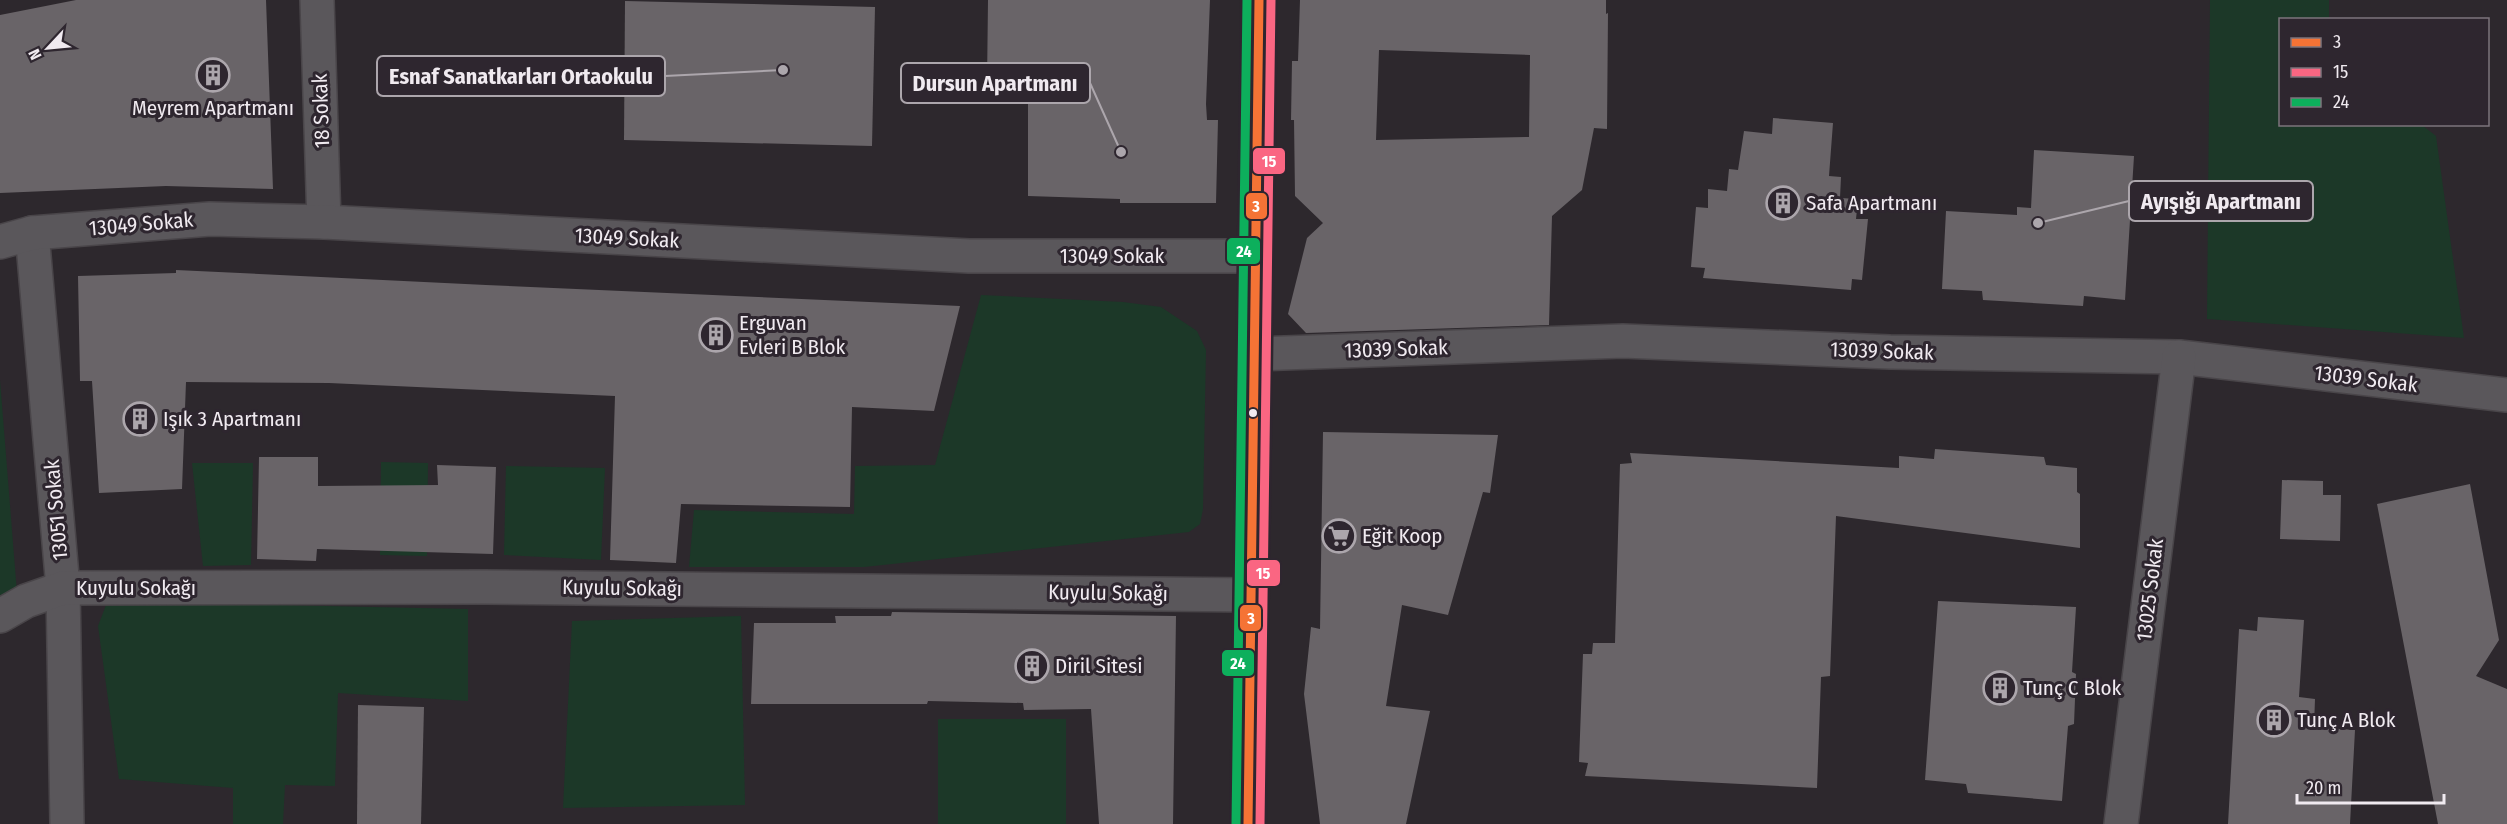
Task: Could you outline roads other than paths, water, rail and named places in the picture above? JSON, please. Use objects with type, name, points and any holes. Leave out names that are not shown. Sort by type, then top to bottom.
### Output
[{"type":"main road","points":[[1248,824],[1259,0]]},
{"type":"street","name":"18 Sokak","points":[[317,0],[324,222]]},
{"type":"street","name":"13049 Sokak","points":[[0,242],[32,232],[210,219],[324,222],[969,256],[1255,256]]},
{"type":"street","name":"13051 Sokak","points":[[32,232],[63,588],[67,824]]},
{"type":"street","name":"13039 Sokak","points":[[1254,354],[1623,341],[1890,352],[2179,357],[2507,395]]},
{"type":"street","name":"13025 Sokak","points":[[2121,824],[2179,357]]},
{"type":"street","name":"Kuyulu Sokağı","points":[[0,616],[26,601],[63,588],[497,587],[1251,594]]},
{"type":"place","name":"Esnaf Sanatkarları Ortaokulu","points":[[783,70]]},
{"type":"place","name":"Meyrem Apartmanı","points":[[213,75]]},
{"type":"place","name":"Dursun Apartmanı","points":[[1121,152]]},
{"type":"place","name":"Safa Apartmanı","points":[[1783,203]]},
{"type":"place","name":"Ayışığı Apartmanı","points":[[2038,223]]},
{"type":"place","name":"Erguvan Evleri B Blok","points":[[716,335]]},
{"type":"place","name":"Işık 3 Apartmanı","points":[[140,419]]},
{"type":"place","name":"Eğit Koop","points":[[1339,536]]},
{"type":"place","name":"Diril Sitesi","points":[[1032,666]]},
{"type":"place","name":"Tunç C Blok","points":[[2000,688]]},
{"type":"place","name":"Tunç A Blok","points":[[2274,720]]}]
